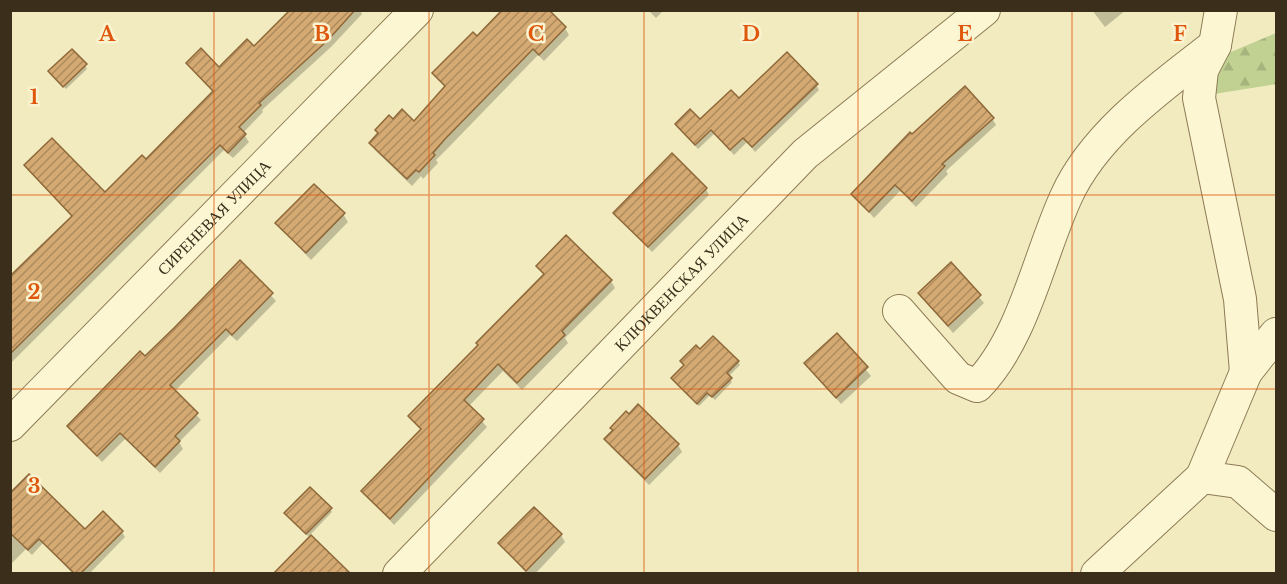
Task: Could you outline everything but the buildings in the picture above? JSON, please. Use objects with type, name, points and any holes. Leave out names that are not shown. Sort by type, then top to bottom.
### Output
[{"type":"street","name":"СИРЕНЕВАЯ УЛИЦА","points":[[10,425],[417,10]]},
{"type":"street","name":"КЛЮКВЕНСКАЯ УЛИЦА","points":[[399,573],[805,154],[984,10]]},
{"type":"street","points":[[1221,10],[1215,45],[1203,70],[1198,98],[1240,299],[1245,372]]},
{"type":"street","points":[[899,311],[958,378],[977,386],[995,368],[1009,341],[1067,195],[1091,157],[1138,105],[1215,45]]},
{"type":"street","points":[[1097,573],[1202,477],[1245,372],[1276,334]]},
{"type":"street","points":[[1202,477],[1238,482],[1276,515]]},
{"type":"green space","points":[[1276,33],[1276,84],[1214,94],[1219,57]]}]
